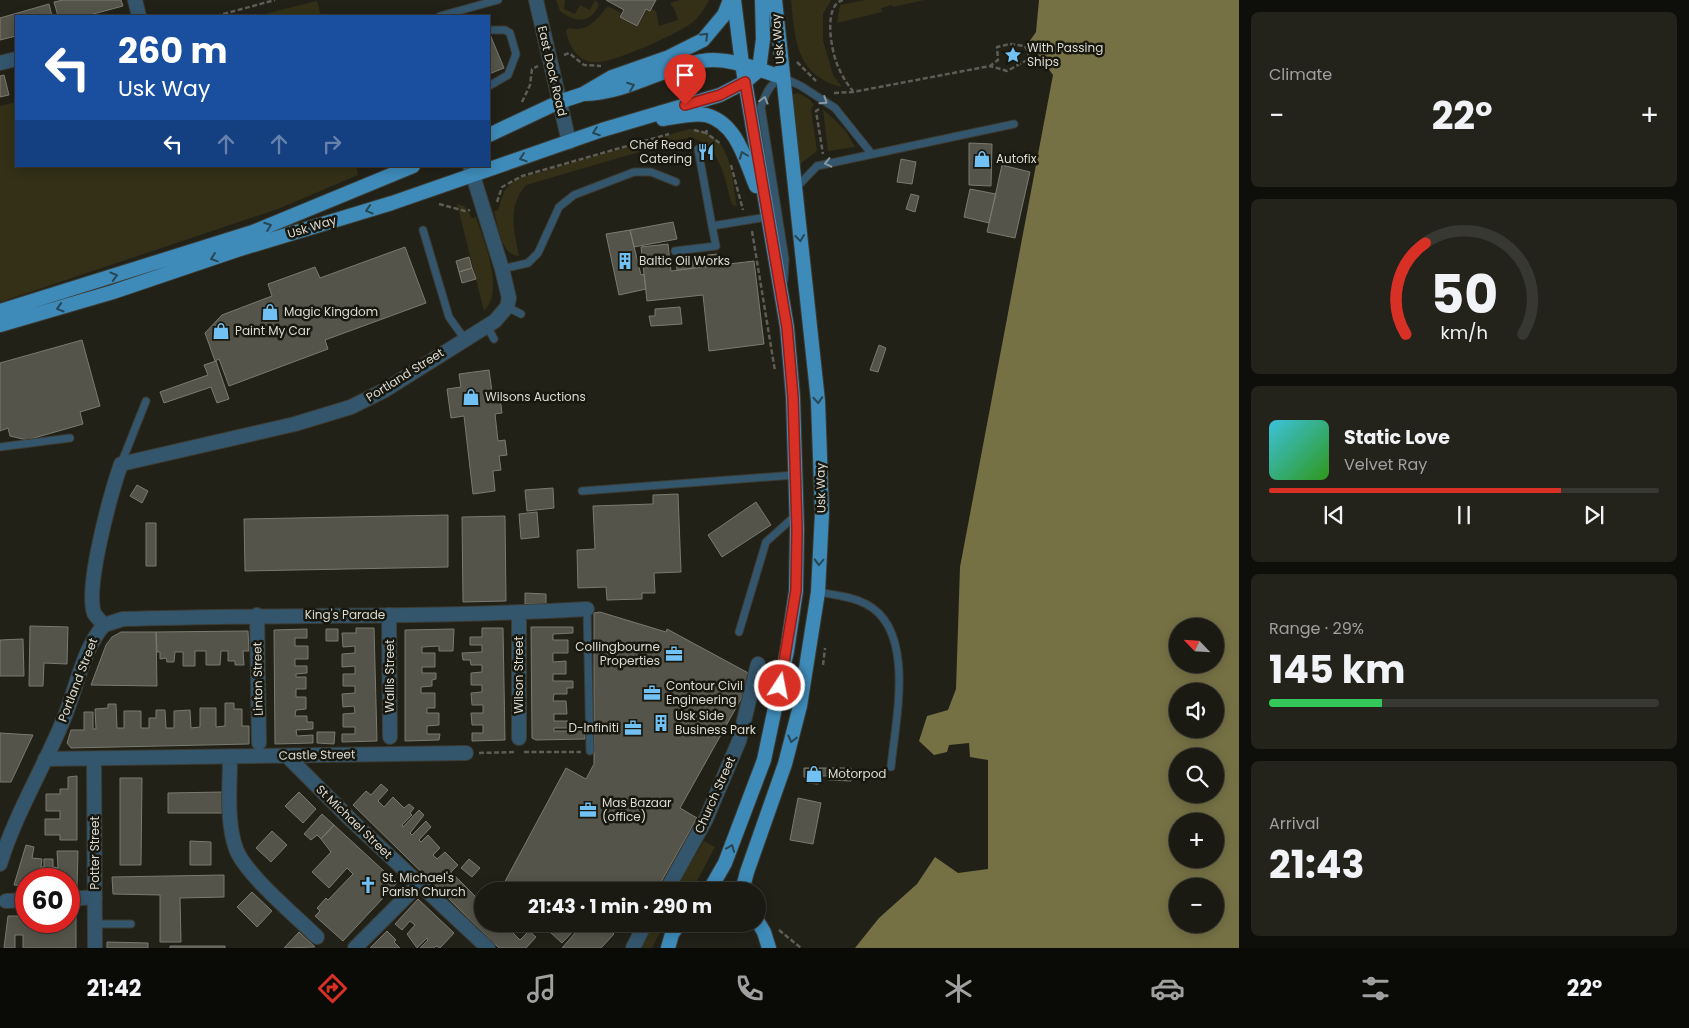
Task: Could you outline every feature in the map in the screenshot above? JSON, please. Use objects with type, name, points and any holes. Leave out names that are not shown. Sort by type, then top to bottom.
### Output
[{"type":"main road","name":"Usk Way","points":[[490,135],[559,102],[583,94],[612,77],[669,57],[703,40],[724,14],[730,0]]},
{"type":"main road","name":"Usk Way","points":[[714,882],[724,863],[764,760],[777,704],[796,590],[797,515],[793,397],[783,304],[742,64],[734,0]]},
{"type":"main road","name":"Usk Way","points":[[490,165],[720,95],[745,82],[759,70],[762,38],[762,0]]},
{"type":"main road","name":"Usk Way","points":[[744,882],[785,764],[800,706],[818,592],[822,513],[818,401],[775,0]]},
{"type":"main road","name":"Usk Way","points":[[583,94],[604,94],[704,60],[742,64],[782,77]]},
{"type":"main road","name":"Usk Way","points":[[623,124],[705,115],[724,124],[738,140],[767,217]]},
{"type":"main road","name":"Usk Way","points":[[0,311],[253,232],[412,167]]},
{"type":"main road","name":"Usk Way","points":[[0,326],[113,292],[237,250],[392,203],[485,167]]},
{"type":"main road","points":[[668,948],[673,932]]},
{"type":"main road","points":[[764,932],[770,947]]},
{"type":"street","points":[[134,0],[140,15]]},
{"type":"street","name":"East Dock Road","points":[[536,0],[549,61],[570,142]]},
{"type":"street","points":[[0,63],[15,59]]},
{"type":"street","points":[[471,171],[502,269],[509,298],[507,307]]},
{"type":"street","name":"Portland Street","points":[[0,864],[65,716],[94,636],[104,625],[94,614],[92,598],[101,536],[110,494],[121,464],[295,424],[351,407],[385,390],[464,338],[495,321],[507,307]]},
{"type":"street","name":"King's Parade","points":[[104,625],[123,619],[257,615],[519,613],[588,609]]},
{"type":"street","name":"Wilson Street","points":[[519,613],[519,738]]},
{"type":"street","name":"Linton Street","points":[[257,615],[259,742]]},
{"type":"street","name":"Wallis Street","points":[[389,615],[390,737]]},
{"type":"street","name":"Church Street","points":[[671,882],[706,819],[739,741],[758,664]]},
{"type":"street","name":"Castle Street","points":[[45,760],[466,753]]},
{"type":"street","name":"St Michael Street","points":[[287,756],[350,819],[488,948]]},
{"type":"street","points":[[230,757],[231,827],[236,850],[250,870],[316,936]]},
{"type":"street","name":"Potter Street","points":[[94,759],[95,948]]},
{"type":"street","points":[[355,948],[420,883]]},
{"type":"street","points":[[80,898],[95,898]]},
{"type":"street","points":[[6,901],[15,901]]},
{"type":"street","points":[[633,948],[641,932]]},
{"type":"lane","points":[[444,15],[498,0]]},
{"type":"lane","points":[[490,30],[505,30],[510,33],[516,54],[508,76],[490,85]]},
{"type":"lane","points":[[783,304],[785,260],[761,107],[766,92],[772,83],[782,77],[801,86],[834,108],[872,153]]},
{"type":"lane","points":[[794,190],[817,166],[1014,124]]},
{"type":"lane","points":[[675,251],[716,246],[698,149]]},
{"type":"lane","points":[[502,269],[528,263],[538,253],[559,207],[574,195],[634,172],[651,172],[676,182]]},
{"type":"lane","points":[[712,226],[767,217]]},
{"type":"lane","points":[[422,230],[449,317],[464,338]]},
{"type":"lane","points":[[507,307],[521,314]]},
{"type":"lane","points":[[487,326],[494,338]]},
{"type":"lane","name":"Portland Street","points":[[121,464],[146,401]]},
{"type":"lane","points":[[0,447],[70,438]]},
{"type":"lane","points":[[582,491],[796,475]]},
{"type":"lane","points":[[739,632],[766,542],[797,515]]},
{"type":"lane","points":[[818,592],[845,596],[867,604],[881,618],[894,636],[899,662],[891,767]]},
{"type":"lane","points":[[588,609],[590,751]]},
{"type":"lane","points":[[95,924],[131,924]]},
{"type":"path","points":[[220,15],[275,0]]},
{"type":"path","points":[[844,0],[838,1],[832,8],[830,25],[836,62],[853,92]]},
{"type":"path","points":[[832,93],[853,92],[990,66],[998,60],[996,47],[1010,44],[1024,46],[1029,53],[1027,60],[1007,71],[990,66]]},
{"type":"path","points":[[515,106],[522,102],[530,85],[532,69],[549,61],[569,53],[584,65],[596,67],[604,65]]},
{"type":"path","points":[[714,119],[706,134],[724,147]]},
{"type":"path","points":[[729,158],[753,239],[775,375]]},
{"type":"path","points":[[466,753],[590,751]]},
{"type":"shaded area","points":[[556,0],[565,0],[564,9],[575,14],[580,5],[590,10],[595,0],[598,3],[598,7],[590,17],[580,20],[560,11]]},
{"type":"shaded area","points":[[680,0],[709,0],[703,10],[690,24],[657,42],[626,55],[600,62],[591,62],[581,58],[569,41],[566,31],[568,28],[581,29],[586,27],[608,6],[621,13],[619,17],[637,27],[647,10],[650,11],[652,9],[656,11],[659,26],[678,20],[675,10],[670,3]]},
{"type":"shaded area","points":[[791,0],[831,0],[823,14],[823,40],[833,75],[842,87],[827,82],[815,74],[807,65],[797,42]]},
{"type":"shaded area","points":[[866,0],[924,0],[893,7],[892,5],[881,8],[882,12],[837,23],[840,5]]},
{"type":"shaded area","points":[[1039,0],[1239,0],[1239,948],[855,948],[879,918],[917,884],[935,857],[958,873],[988,869],[988,760],[970,757],[969,743],[949,745],[947,752],[934,755],[919,741],[927,716],[948,710],[956,689],[960,567],[1053,75],[1029,42],[1036,32]]},
{"type":"shaded area","points":[[317,1],[321,15],[260,15]]},
{"type":"shaded area","points":[[798,93],[809,99],[814,105],[811,109],[817,151],[800,164],[792,94]]},
{"type":"shaded area","points":[[15,102],[15,167],[356,167],[358,175],[278,209],[0,302],[0,106]]},
{"type":"shaded area","points":[[823,109],[845,130],[855,147],[828,151]]},
{"type":"shaded area","points":[[689,129],[714,137],[722,146],[731,168],[737,206],[732,205],[724,174],[715,155],[700,141],[690,137],[526,185],[516,201],[514,210],[514,228],[519,256],[513,255],[504,245],[494,211],[498,210],[504,191],[516,179]]},
{"type":"shaded area","points":[[457,204],[464,206],[472,218],[476,217],[488,252],[493,279],[493,291],[490,302],[484,311]]},
{"type":"shaded area","points":[[704,841],[715,847],[697,882],[679,882]]},
{"type":"shaded area","points":[[647,932],[660,932],[652,948],[642,948]]},
{"type":"building","points":[[63,0],[121,0],[123,6],[90,15],[58,15],[54,2]]},
{"type":"building","points":[[606,0],[656,0],[650,11],[646,9],[637,26],[620,17],[624,10]]},
{"type":"building","points":[[49,4],[52,15],[15,15],[15,36],[0,40],[0,18]]},
{"type":"building","points":[[490,34],[504,68],[490,74]]},
{"type":"building","points":[[4,75],[9,95],[0,97],[0,76]]},
{"type":"building","points":[[969,143],[992,144],[991,186],[969,185]]},
{"type":"building","points":[[901,159],[916,162],[912,184],[897,182]]},
{"type":"building","points":[[1002,165],[1030,172],[1015,238],[987,232]]},
{"type":"building","points":[[970,189],[996,194],[989,223],[964,217]]},
{"type":"building","points":[[911,194],[919,196],[915,212],[906,209]]},
{"type":"building","points":[[673,222],[677,239],[634,247],[630,230]]},
{"type":"building","name":"Baltic Oil Works","points":[[630,230],[641,275],[644,274],[646,289],[619,295],[606,234]]},
{"type":"building","points":[[668,244],[671,271],[754,261],[764,344],[709,351],[703,295],[647,301],[641,247]]},
{"type":"building","points":[[405,247],[426,303],[325,340],[328,349],[229,386],[219,359],[215,361],[205,333],[222,315],[272,296],[268,284],[315,267],[320,278]]},
{"type":"building","points":[[717,254],[718,265],[677,270],[676,259]]},
{"type":"building","points":[[469,257],[472,268],[459,272],[456,261]]},
{"type":"building","points":[[472,268],[476,279],[462,283],[459,272]]},
{"type":"building","points":[[680,307],[682,324],[651,326],[649,316],[655,316],[655,309]]},
{"type":"building","points":[[82,340],[100,406],[80,412],[83,424],[27,440],[10,436],[8,428],[0,431],[0,363]]},
{"type":"building","points":[[879,345],[886,348],[878,372],[870,370]]},
{"type":"building","points":[[216,361],[229,399],[217,403],[211,387],[164,403],[160,392],[208,375],[204,365]]},
{"type":"building","points":[[489,370],[493,399],[500,398],[502,413],[495,414],[498,441],[505,440],[507,455],[499,456],[501,470],[493,471],[495,491],[473,494],[464,416],[451,418],[447,389],[461,387],[459,374]]},
{"type":"building","points":[[137,485],[148,491],[142,503],[130,496]]},
{"type":"building","points":[[553,488],[554,508],[527,511],[525,490]]},
{"type":"building","points":[[678,494],[681,572],[654,573],[655,593],[642,593],[642,599],[607,600],[606,587],[578,588],[577,550],[595,549],[593,506],[653,504],[653,495]]},
{"type":"building","points":[[756,502],[771,525],[722,557],[708,535]]},
{"type":"building","points":[[537,512],[539,537],[521,539],[519,514]]},
{"type":"building","points":[[448,515],[448,567],[245,571],[244,519]]},
{"type":"building","points":[[505,516],[506,601],[463,602],[462,517]]},
{"type":"building","points":[[146,523],[156,523],[156,566],[146,566]]},
{"type":"building","points":[[525,593],[546,594],[546,604],[525,604]]},
{"type":"building","name":"Usk Side Business Park","points":[[600,612],[666,632],[667,629],[752,675],[751,681],[680,808],[697,818],[661,882],[505,882],[566,768],[586,779],[594,764],[594,613]]},
{"type":"building","points":[[30,626],[68,627],[67,664],[44,663],[43,686],[29,686]]},
{"type":"building","points":[[531,627],[573,627],[573,633],[553,634],[553,640],[568,640],[568,653],[553,653],[553,662],[566,661],[566,674],[553,674],[553,681],[573,681],[573,688],[567,688],[567,694],[554,694],[553,701],[566,701],[567,714],[554,714],[554,721],[568,721],[568,728],[554,728],[554,731],[570,731],[571,726],[585,726],[585,739],[536,740],[532,738]]},
{"type":"building","points":[[356,628],[374,628],[377,741],[342,742],[342,734],[355,734],[355,727],[343,727],[343,714],[355,713],[354,706],[343,707],[342,694],[355,693],[355,686],[343,686],[343,674],[355,674],[355,666],[342,667],[342,654],[355,653],[355,646],[343,647],[342,633],[356,633]]},
{"type":"building","points":[[482,628],[503,628],[505,740],[472,741],[472,733],[483,733],[483,725],[472,725],[471,713],[483,713],[483,705],[472,705],[471,693],[482,692],[482,685],[471,685],[471,673],[482,672],[482,665],[471,665],[470,660],[463,660],[462,653],[482,652],[482,645],[470,645],[470,637],[482,637]]},
{"type":"building","points":[[307,629],[307,638],[295,638],[295,646],[308,646],[308,659],[295,659],[295,666],[307,666],[307,673],[296,674],[296,677],[306,677],[306,689],[296,689],[296,697],[306,697],[306,709],[296,710],[295,716],[307,716],[307,722],[313,722],[313,729],[296,730],[297,736],[313,735],[313,743],[275,744],[274,630]]},
{"type":"building","points":[[326,629],[338,629],[338,641],[326,641]]},
{"type":"building","points":[[454,629],[453,651],[439,651],[439,646],[422,647],[422,653],[435,653],[435,667],[422,667],[422,673],[436,673],[436,679],[432,680],[432,686],[421,687],[421,693],[435,693],[435,708],[427,708],[427,713],[439,713],[439,725],[427,726],[427,734],[440,734],[439,740],[405,741],[405,630]]},
{"type":"building","points":[[248,631],[249,651],[243,651],[244,665],[235,665],[235,661],[228,661],[228,651],[221,651],[220,665],[206,665],[206,651],[195,651],[195,666],[183,666],[183,652],[175,652],[174,662],[167,662],[166,658],[160,659],[160,652],[157,652],[156,632]]},
{"type":"building","points":[[121,632],[156,632],[157,686],[91,685],[106,645],[112,637]]},
{"type":"building","points":[[23,639],[24,676],[0,676],[0,640]]},
{"type":"building","points":[[225,703],[234,703],[234,709],[242,709],[242,726],[249,726],[249,744],[71,748],[67,743],[71,730],[84,730],[84,712],[93,712],[93,729],[96,729],[95,709],[108,708],[108,704],[116,704],[117,728],[124,728],[124,711],[141,711],[141,728],[149,728],[149,718],[156,718],[156,710],[165,710],[166,728],[174,728],[174,711],[190,710],[191,728],[200,727],[200,708],[216,708],[216,727],[225,726]]},
{"type":"building","points":[[317,732],[335,732],[334,744],[317,743]]},
{"type":"building","points":[[0,733],[33,735],[11,782],[0,782]]},
{"type":"building","points":[[804,768],[828,768],[828,776],[818,776],[818,784],[808,783],[808,778],[804,777]]},
{"type":"building","points":[[828,768],[851,768],[851,781],[828,780]]},
{"type":"building","points":[[77,776],[77,840],[60,840],[60,835],[45,835],[45,819],[60,819],[60,811],[46,811],[46,794],[60,794],[60,789],[68,789],[68,777]]},
{"type":"building","points":[[120,778],[142,778],[141,865],[120,865]]},
{"type":"building","points":[[381,784],[388,790],[378,801],[384,807],[393,797],[404,808],[409,804],[414,808],[410,813],[412,815],[402,825],[403,827],[419,810],[424,815],[410,833],[412,835],[426,821],[431,827],[419,840],[421,842],[428,835],[440,848],[433,855],[437,859],[445,852],[458,865],[451,872],[474,895],[474,924],[353,805],[366,791],[371,795]]},
{"type":"building","points":[[223,792],[223,813],[168,813],[168,793]]},
{"type":"building","points":[[299,792],[316,809],[303,823],[285,806]]},
{"type":"building","points":[[798,798],[821,803],[813,844],[790,840]]},
{"type":"building","points":[[322,814],[334,825],[321,839],[317,835],[311,840],[304,834]]},
{"type":"building","name":"St. Michael's Parish Church","points":[[334,825],[397,883],[343,941],[315,916],[320,911],[317,908],[326,898],[328,900],[353,874],[347,868],[329,888],[312,872],[331,852],[321,839]]},
{"type":"building","points":[[272,831],[287,845],[271,862],[256,848]]},
{"type":"building","points":[[190,841],[211,842],[211,865],[190,865]]},
{"type":"building","points":[[26,845],[34,847],[32,858],[42,859],[41,867],[44,867],[44,859],[53,859],[53,867],[58,868],[19,868]]},
{"type":"building","points":[[57,851],[78,851],[78,868],[58,868]]},
{"type":"building","points":[[469,859],[480,868],[472,877],[461,868]]},
{"type":"building","points":[[224,875],[224,897],[180,898],[181,942],[160,942],[160,895],[113,894],[112,877]]},
{"type":"building","points":[[252,892],[272,911],[257,927],[237,907]]},
{"type":"building","points":[[418,899],[454,933],[440,948],[436,946],[434,948],[420,948],[428,940],[427,938],[417,948],[407,934],[415,925],[410,921],[402,930],[395,924]]},
{"type":"building","points":[[8,916],[15,916],[15,933],[76,933],[76,948],[23,948],[23,935],[15,935],[15,948],[4,948]]},
{"type":"building","points":[[387,931],[396,940],[394,942],[400,948],[370,948]]},
{"type":"building","points":[[299,932],[315,947],[284,948]]},
{"type":"building","points":[[483,932],[512,932],[520,940],[528,932],[536,937],[526,948],[499,948]]},
{"type":"building","points":[[550,932],[572,932],[562,943]]},
{"type":"building","points":[[576,932],[612,932],[614,934],[601,948],[562,948]]},
{"type":"building","points":[[107,942],[148,943],[148,948],[107,948]]},
{"type":"building","points":[[170,946],[225,946],[225,948],[170,948]]},
{"type":"place","name":"With Passing Ships","points":[[1013,55]]},
{"type":"place","name":"Chef Read Catering","points":[[706,152]]},
{"type":"place","name":"Autofix","points":[[982,159]]},
{"type":"place","name":"Baltic Oil Works","points":[[625,261]]},
{"type":"place","name":"Magic Kingdom","points":[[270,312]]},
{"type":"place","name":"Paint My Car","points":[[221,331]]},
{"type":"place","name":"Wilsons Auctions","points":[[471,397]]},
{"type":"place","name":"Collingbourne Properties","points":[[674,654]]},
{"type":"place","name":"Contour Civil Engineering","points":[[652,693]]},
{"type":"place","name":"Usk Side Business Park","points":[[661,723]]},
{"type":"place","name":"D-Infiniti","points":[[633,728]]},
{"type":"place","name":"Motorpod","points":[[814,774]]},
{"type":"place","name":"Mas Bazaar (office)","points":[[588,810]]},
{"type":"place","name":"St. Michael's Parish Church","points":[[368,885]]},
{"type":"route","points":[[685,105],[720,95],[745,82],[787,327],[793,397],[797,529],[796,590],[780,686]]}]
